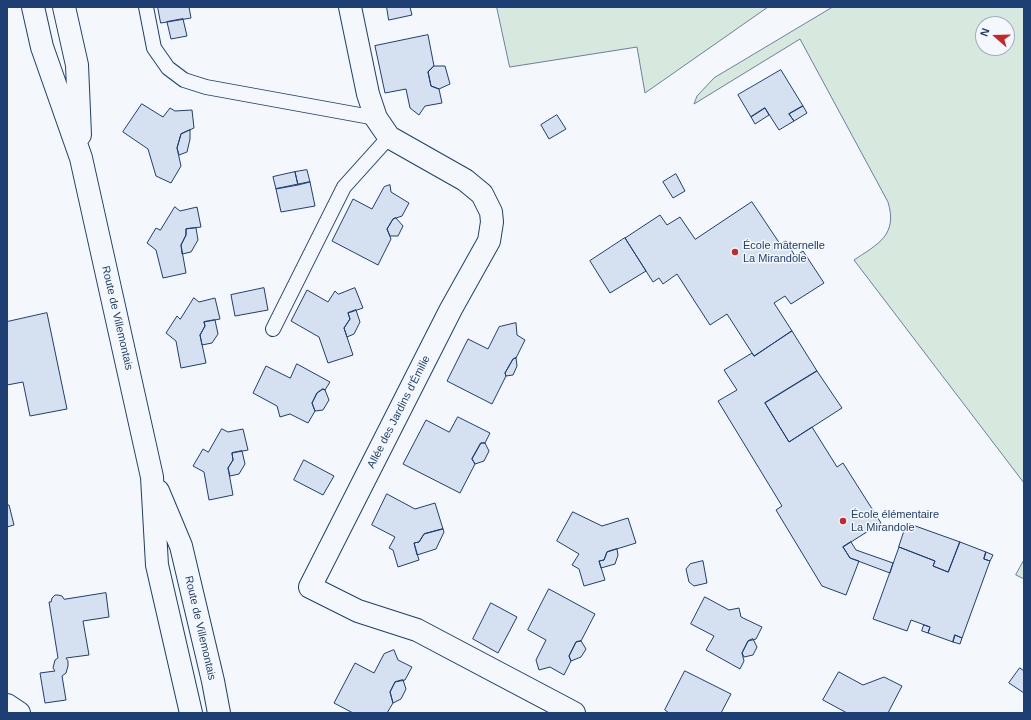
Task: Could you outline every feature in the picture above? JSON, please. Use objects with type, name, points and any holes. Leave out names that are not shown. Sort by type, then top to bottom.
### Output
[{"type":"main road","name":"Route de Villemontais","points":[[33,7],[42,47],[81,158],[152,477],[157,565],[191,713]]},
{"type":"main road","name":"Route de Villemontais","points":[[64,7],[77,65],[81,158]]},
{"type":"main road","name":"Allée des Jardins d'Émilie","points":[[350,7],[368,94],[376,118],[388,137],[465,180],[482,194],[491,212],[492,222],[489,241],[451,309],[310,587],[358,611],[416,630],[574,713]]},
{"type":"main road","name":"Route de Villemontais","points":[[152,477],[181,546],[213,681],[219,713]]},
{"type":"main road","points":[[7,705],[19,713]]},
{"type":"lane","points":[[146,7],[154,48],[168,68],[184,80],[206,87],[376,118]]},
{"type":"lane","points":[[274,329],[344,187],[388,137]]},
{"type":"shaded area","points":[[497,7],[768,7],[645,93],[637,47],[510,67]]},
{"type":"shaded area","points":[[833,7],[1024,7],[1024,483],[854,260],[871,249],[884,237],[888,231],[890,213],[888,202],[800,39],[694,104],[697,96],[714,78]]},
{"type":"shaded area","points":[[1024,560],[1024,579],[1016,575]]},
{"type":"building","points":[[158,7],[189,7],[191,18],[161,23]]},
{"type":"building","points":[[387,7],[410,7],[412,15],[389,20]]},
{"type":"building","points":[[183,19],[187,36],[171,39],[167,22]]},
{"type":"building","points":[[428,35],[434,66],[428,72],[431,86],[439,89],[442,103],[425,106],[419,115],[410,108],[406,89],[385,93],[375,46]]},
{"type":"building","points":[[434,66],[445,66],[450,84],[439,89],[431,86],[428,72]]},
{"type":"building","points":[[781,70],[803,106],[789,114],[794,121],[779,130],[765,108],[751,117],[738,95]]},
{"type":"building","points":[[142,104],[163,117],[170,108],[175,111],[192,110],[194,128],[181,134],[177,148],[181,166],[171,183],[156,176],[148,149],[123,132]]},
{"type":"building","points":[[803,106],[807,113],[794,121],[789,114]]},
{"type":"building","points":[[765,108],[769,115],[755,124],[751,117]]},
{"type":"building","points":[[557,115],[566,129],[549,139],[541,125]]},
{"type":"building","points":[[190,130],[190,139],[187,152],[179,155],[177,148],[181,134]]},
{"type":"building","points":[[307,170],[310,182],[298,185],[295,172]]},
{"type":"building","points":[[295,172],[298,185],[276,189],[273,177]]},
{"type":"building","points":[[676,174],[685,191],[673,198],[663,182]]},
{"type":"building","points":[[310,182],[315,206],[281,212],[276,189]]},
{"type":"building","points":[[390,185],[391,192],[409,203],[402,216],[393,219],[387,229],[391,239],[378,265],[332,241],[353,199],[372,209],[384,187]]},
{"type":"building","points":[[752,202],[780,244],[786,241],[795,256],[803,251],[824,283],[791,304],[785,296],[774,303],[792,331],[754,356],[727,314],[710,325],[677,274],[663,284],[659,278],[653,282],[625,238],[660,215],[667,225],[680,217],[695,239]]},
{"type":"building","points":[[175,207],[180,211],[197,207],[201,227],[186,229],[186,235],[181,245],[186,273],[163,278],[156,250],[147,243],[156,228],[160,230]]},
{"type":"building","points":[[396,218],[403,226],[398,236],[390,236],[387,229],[393,219]]},
{"type":"building","points":[[196,228],[198,240],[191,252],[182,254],[181,245],[186,235],[186,229]]},
{"type":"building","points":[[625,238],[646,271],[610,293],[590,261]]},
{"type":"building","points":[[264,288],[268,310],[235,316],[231,295]]},
{"type":"building","points":[[355,288],[363,308],[348,313],[350,319],[344,328],[353,355],[328,363],[319,337],[291,321],[307,290],[328,302],[335,291],[338,294]]},
{"type":"building","points":[[194,298],[199,302],[215,298],[220,319],[204,322],[205,326],[200,335],[206,363],[181,368],[176,341],[166,333],[177,316],[180,319]]},
{"type":"building","points":[[356,310],[360,322],[354,334],[347,337],[344,328],[350,319],[348,313]]},
{"type":"building","points":[[47,313],[67,409],[30,416],[23,382],[7,385],[7,322]]},
{"type":"building","points":[[215,320],[218,334],[212,343],[202,345],[200,335],[205,326],[204,322]]},
{"type":"building","points":[[516,323],[517,335],[525,340],[516,358],[513,359],[505,373],[506,376],[492,404],[447,381],[468,339],[488,349],[499,327]]},
{"type":"building","points":[[792,331],[817,371],[765,403],[789,442],[812,427],[837,467],[843,463],[881,523],[843,547],[850,558],[859,561],[846,595],[822,586],[776,510],[782,506],[718,401],[737,390],[724,370],[752,353],[754,356]]},
{"type":"building","points":[[516,358],[517,366],[513,375],[506,376],[505,373],[513,359]]},
{"type":"building","points":[[297,364],[330,382],[325,390],[323,389],[317,393],[312,403],[315,411],[308,423],[290,414],[280,417],[277,406],[253,393],[266,366],[290,378]]},
{"type":"building","points":[[817,371],[842,408],[789,442],[765,403]]},
{"type":"building","points":[[323,389],[325,390],[329,400],[323,410],[315,411],[312,403],[317,393]]},
{"type":"building","points":[[458,417],[490,433],[485,443],[481,443],[472,459],[475,464],[460,493],[403,464],[426,420],[449,432]]},
{"type":"building","points":[[222,429],[228,432],[243,429],[248,450],[232,453],[233,460],[228,468],[233,495],[209,500],[204,472],[193,466],[203,449],[208,452]]},
{"type":"building","points":[[481,443],[485,443],[489,451],[484,461],[475,464],[472,459]]},
{"type":"building","points":[[242,451],[245,464],[239,474],[230,476],[228,468],[233,460],[232,453]]},
{"type":"building","points":[[304,460],[334,476],[323,495],[294,480]]},
{"type":"building","points":[[387,494],[415,509],[435,503],[443,529],[424,534],[419,542],[414,543],[419,560],[398,567],[393,550],[389,548],[395,537],[372,525]]},
{"type":"building","points":[[7,505],[9,505],[14,525],[7,527]]},
{"type":"building","points":[[573,512],[602,526],[628,518],[636,543],[607,552],[604,560],[599,561],[605,580],[584,586],[579,569],[572,565],[579,554],[557,541]]},
{"type":"building","points":[[907,523],[960,542],[948,572],[933,566],[935,561],[899,547]]},
{"type":"building","points":[[443,529],[444,532],[436,549],[417,555],[414,543],[419,542],[424,534]]},
{"type":"building","points":[[851,542],[856,550],[893,563],[890,573],[850,558],[843,547]]},
{"type":"building","points":[[960,542],[986,552],[984,559],[990,561],[962,638],[955,635],[953,642],[928,633],[930,627],[911,620],[907,631],[873,619],[899,547],[935,561],[933,566],[948,572]]},
{"type":"building","points":[[617,549],[618,555],[615,564],[601,568],[599,561],[604,560],[607,552]]},
{"type":"building","points":[[986,552],[993,555],[990,561],[984,559]]},
{"type":"building","points":[[703,561],[707,583],[694,586],[689,582],[686,569],[690,564]]},
{"type":"building","points":[[549,589],[595,614],[581,641],[576,642],[569,656],[571,661],[564,675],[550,667],[539,670],[536,660],[546,640],[528,630]]},
{"type":"building","points":[[106,593],[109,617],[83,621],[89,655],[66,658],[68,661],[68,666],[66,673],[62,676],[66,700],[45,703],[40,673],[55,671],[53,668],[55,660],[58,658],[49,602],[51,602],[55,595],[62,596],[64,599]]},
{"type":"building","points":[[705,597],[729,610],[739,608],[741,617],[762,627],[756,639],[748,641],[742,653],[744,661],[740,669],[706,650],[714,636],[691,624]]},
{"type":"building","points":[[491,603],[517,617],[498,653],[473,639]]},
{"type":"building","points":[[924,625],[930,627],[928,633],[922,631]]},
{"type":"building","points":[[955,635],[962,638],[960,644],[953,642]]},
{"type":"building","points":[[753,639],[757,647],[753,655],[744,657],[742,653],[748,641]]},
{"type":"building","points":[[581,641],[586,649],[581,657],[571,661],[569,656],[576,642]]},
{"type":"building","points":[[394,650],[398,660],[412,667],[405,680],[395,682],[390,692],[393,703],[387,713],[353,713],[334,703],[355,663],[374,673],[384,654]]},
{"type":"building","points":[[1020,668],[1024,671],[1024,693],[1009,683]]},
{"type":"building","points":[[685,671],[731,694],[721,713],[669,713],[665,710]]},
{"type":"building","points":[[839,672],[863,685],[884,677],[902,686],[888,713],[847,713],[823,700]]},
{"type":"building","points":[[403,680],[406,689],[401,699],[393,703],[390,692],[395,682]]},
{"type":"place","name":"École maternelle La Mirandole","points":[[735,252]]},
{"type":"place","name":"École élémentaire La Mirandole","points":[[843,521]]}]
